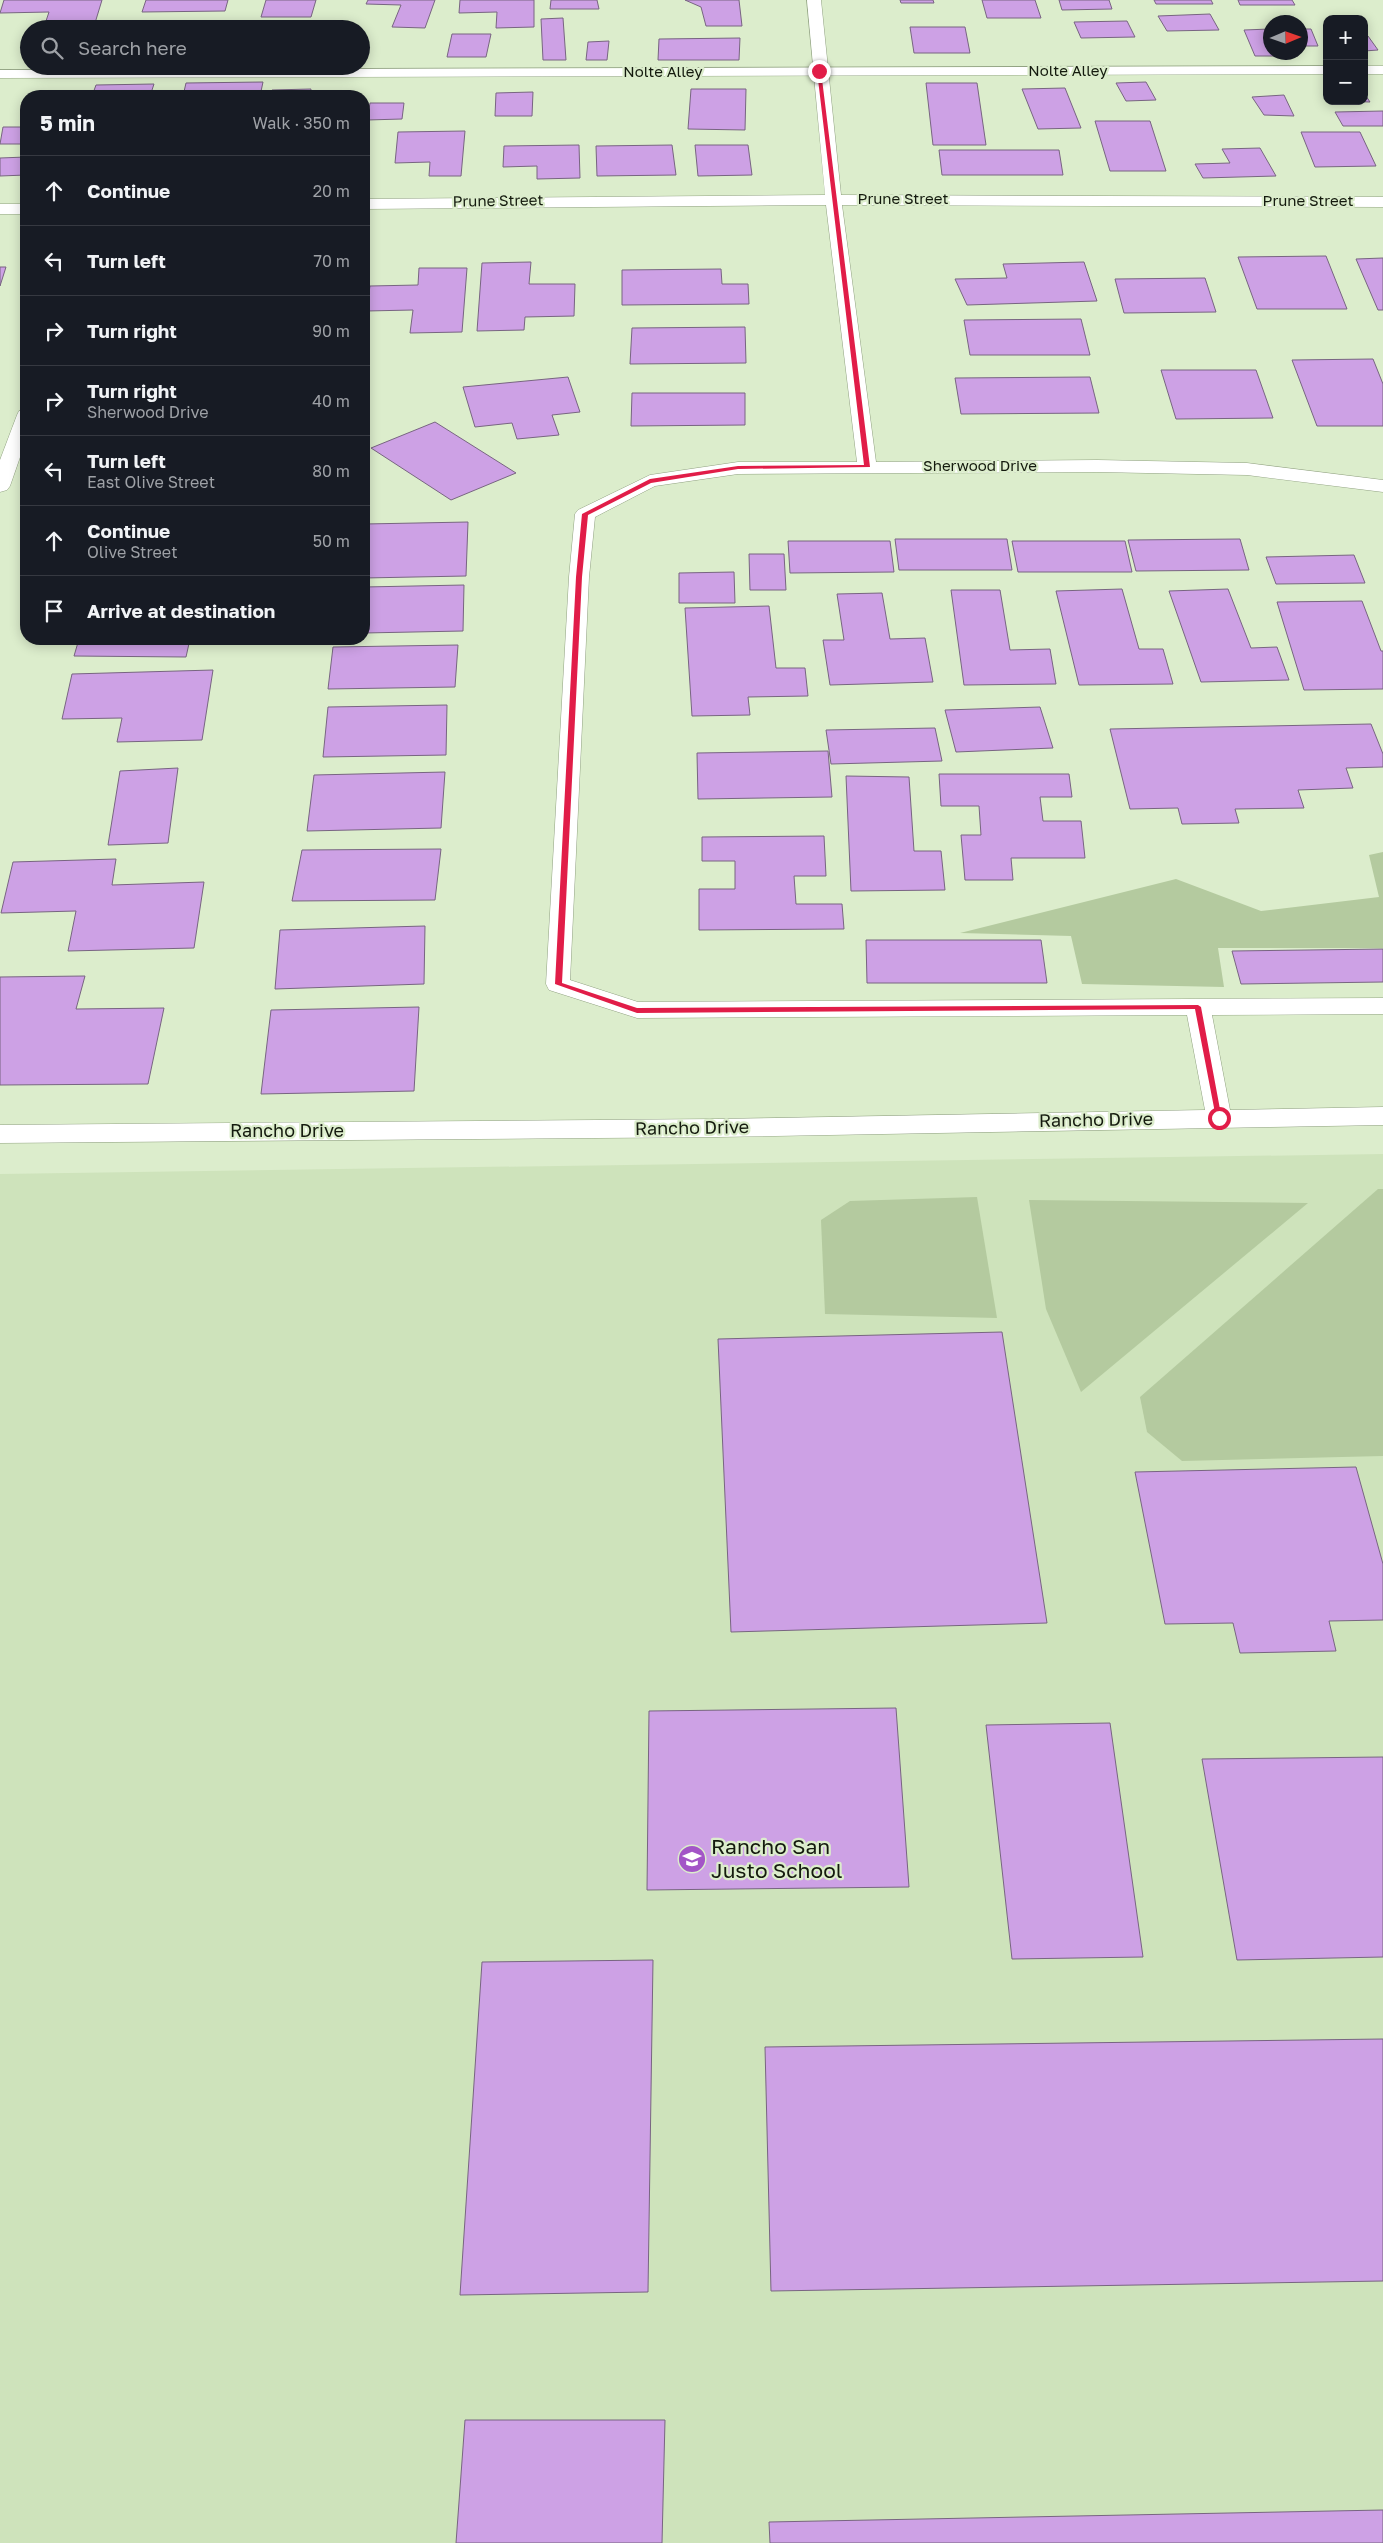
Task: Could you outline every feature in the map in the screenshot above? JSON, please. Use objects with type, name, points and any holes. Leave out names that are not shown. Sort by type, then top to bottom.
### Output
[{"type":"street","points":[[814,0],[819,71],[833,199],[867,467]]},
{"type":"street","name":"Nolte Alley","points":[[370,73],[1323,70]]},
{"type":"street","points":[[1368,70],[1383,70]]},
{"type":"street","name":"Nolte Alley","points":[[0,74],[20,74]]},
{"type":"street","name":"Prune Street","points":[[370,204],[543,200],[833,199],[1383,202]]},
{"type":"street","points":[[0,209],[20,209]]},
{"type":"street","points":[[0,486],[20,431]]},
{"type":"street","name":"Sherwood Drive","points":[[1198,1007],[637,1010],[558,984],[579,577],[585,514],[650,481],[738,468],[1096,466],[1247,469],[1322,476],[1383,486]]},
{"type":"street","points":[[1219,1118],[1198,1007],[1383,1006]]},
{"type":"street","name":"Rancho Drive","points":[[0,1134],[727,1128],[1383,1116]]},
{"type":"shaded area","points":[[1383,852],[1383,948],[1218,948],[1224,987],[1082,984],[1071,936],[960,933],[1176,879],[1261,911],[1379,897],[1369,855]]},
{"type":"shaded area","name":"Rancho San Justo School","points":[[1383,1154],[1383,2543],[0,2543],[0,1174]]},
{"type":"shaded area","points":[[1378,1189],[1383,1189],[1383,1456],[1182,1461],[1147,1432],[1140,1397]]},
{"type":"shaded area","points":[[977,1197],[997,1318],[825,1314],[821,1220],[850,1201]]},
{"type":"shaded area","points":[[1029,1200],[1308,1203],[1081,1392],[1046,1309]]},
{"type":"building","points":[[4,0],[102,0],[96,20],[46,20],[49,12],[0,13]]},
{"type":"building","points":[[146,0],[228,0],[225,11],[142,12]]},
{"type":"building","points":[[266,0],[316,0],[311,17],[261,17]]},
{"type":"building","points":[[368,0],[435,0],[425,28],[392,27],[401,5],[366,4]]},
{"type":"building","points":[[460,0],[534,0],[534,27],[496,28],[497,12],[459,13]]},
{"type":"building","points":[[551,0],[597,0],[599,9],[550,9]]},
{"type":"building","points":[[685,0],[739,0],[742,26],[706,26],[701,7]]},
{"type":"building","points":[[900,0],[933,0],[934,3],[901,3]]},
{"type":"building","points":[[982,0],[1035,0],[1041,18],[987,18]]},
{"type":"building","points":[[1059,0],[1109,0],[1112,9],[1062,10]]},
{"type":"building","points":[[1154,0],[1211,0],[1213,4],[1156,4]]},
{"type":"building","points":[[1238,0],[1292,0],[1295,5],[1240,5]]},
{"type":"building","points":[[1210,14],[1219,30],[1167,31],[1158,16]]},
{"type":"building","points":[[563,18],[566,60],[543,60],[541,19]]},
{"type":"building","points":[[1127,21],[1135,37],[1081,38],[1074,22]]},
{"type":"building","points":[[910,27],[965,27],[970,53],[914,53]]},
{"type":"building","points":[[1263,29],[1263,56],[1255,56],[1244,30]]},
{"type":"building","points":[[1308,29],[1311,29],[1318,46],[1308,46]]},
{"type":"building","points":[[452,34],[491,34],[486,57],[447,57]]},
{"type":"building","points":[[1368,36],[1378,50],[1368,51]]},
{"type":"building","points":[[740,38],[739,60],[658,60],[659,39]]},
{"type":"building","points":[[609,41],[607,60],[586,60],[588,42]]},
{"type":"building","points":[[263,82],[261,90],[184,90],[186,83]]},
{"type":"building","points":[[1146,82],[1156,100],[1126,101],[1116,83]]},
{"type":"building","points":[[926,83],[977,83],[986,145],[933,145]]},
{"type":"building","points":[[154,84],[152,90],[94,90],[96,85]]},
{"type":"building","points":[[1065,88],[1081,128],[1038,129],[1022,89]]},
{"type":"building","points":[[311,89],[311,90],[272,90]]},
{"type":"building","points":[[691,89],[746,89],[745,130],[688,129]]},
{"type":"building","points":[[533,92],[532,116],[495,116],[496,93]]},
{"type":"building","points":[[1284,95],[1294,116],[1264,115],[1252,97]]},
{"type":"building","points":[[370,103],[404,103],[402,119],[370,120]]},
{"type":"building","points":[[1383,111],[1383,126],[1343,126],[1335,112]]},
{"type":"building","points":[[1095,121],[1150,121],[1166,171],[1110,171]]},
{"type":"building","points":[[3,127],[20,127],[20,144],[0,144]]},
{"type":"building","points":[[465,131],[461,176],[429,176],[430,162],[395,163],[398,132]]},
{"type":"building","points":[[1301,132],[1360,132],[1376,166],[1315,167]]},
{"type":"building","points":[[579,145],[580,178],[537,179],[537,166],[503,167],[504,146]]},
{"type":"building","points":[[672,145],[676,175],[597,176],[596,146]]},
{"type":"building","points":[[695,145],[748,145],[752,175],[698,176]]},
{"type":"building","points":[[1260,148],[1276,176],[1203,178],[1195,164],[1230,163],[1222,149]]},
{"type":"building","points":[[939,150],[1059,150],[1063,175],[942,175]]},
{"type":"building","points":[[20,157],[20,175],[0,176],[0,158]]},
{"type":"building","points":[[1326,256],[1347,309],[1257,309],[1238,257]]},
{"type":"building","points":[[1383,258],[1383,310],[1378,310],[1356,259]]},
{"type":"building","points":[[531,262],[529,284],[575,284],[574,316],[525,317],[524,330],[477,331],[482,263]]},
{"type":"building","points":[[1084,262],[1097,301],[967,305],[955,279],[1007,278],[1003,264]]},
{"type":"building","points":[[0,267],[6,267],[0,286]]},
{"type":"building","points":[[419,268],[467,268],[462,332],[410,333],[413,310],[370,311],[370,286],[418,285]]},
{"type":"building","points":[[721,269],[722,284],[748,284],[749,304],[622,305],[622,270]]},
{"type":"building","points":[[1205,278],[1216,312],[1124,313],[1115,279]]},
{"type":"building","points":[[1081,319],[1090,355],[970,355],[964,320]]},
{"type":"building","points":[[745,327],[746,363],[630,364],[632,328]]},
{"type":"building","points":[[1373,359],[1383,384],[1383,426],[1317,426],[1292,360]]},
{"type":"building","points":[[1161,370],[1256,370],[1273,418],[1176,419]]},
{"type":"building","points":[[568,377],[580,412],[552,415],[559,435],[517,439],[512,423],[475,427],[463,387]]},
{"type":"building","points":[[1090,377],[1099,413],[961,414],[955,378]]},
{"type":"building","points":[[632,393],[745,393],[745,425],[631,426]]},
{"type":"building","points":[[435,422],[516,473],[451,500],[371,448]]},
{"type":"building","points":[[468,522],[466,576],[370,578],[370,524]]},
{"type":"building","points":[[895,539],[1007,539],[1012,570],[899,570]]},
{"type":"building","points":[[1240,539],[1249,570],[1136,571],[1128,540]]},
{"type":"building","points":[[788,541],[890,541],[894,572],[790,573]]},
{"type":"building","points":[[1012,541],[1125,541],[1132,572],[1018,572]]},
{"type":"building","points":[[749,554],[784,554],[786,590],[750,590]]},
{"type":"building","points":[[1354,555],[1365,583],[1276,584],[1266,557]]},
{"type":"building","points":[[734,572],[735,603],[679,603],[679,573]]},
{"type":"building","points":[[464,585],[463,631],[370,633],[370,587]]},
{"type":"building","points":[[1122,589],[1139,649],[1163,649],[1173,684],[1079,685],[1056,591]]},
{"type":"building","points":[[1228,589],[1251,648],[1277,647],[1289,680],[1201,682],[1169,591]]},
{"type":"building","points":[[951,590],[1000,590],[1010,650],[1050,649],[1056,684],[964,685]]},
{"type":"building","points":[[882,593],[890,639],[925,638],[933,682],[830,685],[823,640],[844,640],[837,594]]},
{"type":"building","points":[[1362,601],[1381,651],[1383,651],[1383,689],[1304,690],[1277,602]]},
{"type":"building","points":[[769,606],[776,668],[805,668],[808,696],[748,697],[750,715],[692,716],[685,608]]},
{"type":"building","points":[[77,645],[189,645],[186,657],[74,656]]},
{"type":"building","points":[[458,645],[455,687],[328,689],[333,647]]},
{"type":"building","points":[[213,670],[202,740],[117,742],[122,718],[62,719],[72,674]]},
{"type":"building","points":[[447,705],[446,755],[323,757],[328,707]]},
{"type":"building","points":[[1040,707],[1053,748],[956,752],[945,710]]},
{"type":"building","points":[[1371,724],[1383,754],[1383,767],[1346,768],[1353,788],[1298,790],[1304,808],[1235,809],[1239,823],[1182,824],[1178,808],[1130,809],[1110,729]]},
{"type":"building","points":[[935,728],[942,761],[831,764],[826,730]]},
{"type":"building","points":[[828,751],[832,797],[698,799],[697,753]]},
{"type":"building","points":[[178,768],[168,843],[108,845],[120,771]]},
{"type":"building","points":[[445,772],[441,828],[307,831],[314,775]]},
{"type":"building","points":[[939,774],[1069,774],[1072,797],[1040,797],[1043,821],[1081,821],[1085,858],[1011,858],[1013,880],[965,880],[961,835],[981,835],[979,806],[941,806]]},
{"type":"building","points":[[846,776],[909,777],[914,851],[941,851],[945,890],[851,891]]},
{"type":"building","points":[[824,836],[826,876],[794,876],[796,904],[842,904],[844,929],[699,930],[699,889],[735,889],[735,861],[702,861],[702,837]]},
{"type":"building","points":[[441,849],[435,900],[292,901],[302,850]]},
{"type":"building","points":[[116,859],[112,885],[204,882],[194,948],[68,951],[76,911],[1,913],[13,862]]},
{"type":"building","points":[[425,926],[424,984],[275,989],[280,930]]},
{"type":"building","points":[[866,940],[1041,940],[1047,983],[867,983]]},
{"type":"building","points":[[1383,949],[1383,982],[1241,984],[1232,951]]},
{"type":"building","points":[[85,976],[76,1009],[164,1008],[148,1084],[0,1085],[0,977]]},
{"type":"building","points":[[419,1007],[414,1091],[261,1094],[271,1010]]},
{"type":"building","points":[[1002,1332],[1047,1623],[731,1632],[718,1339]]},
{"type":"building","points":[[1356,1467],[1383,1564],[1383,1620],[1329,1621],[1336,1651],[1240,1653],[1233,1623],[1165,1624],[1135,1472]]},
{"type":"building","points":[[896,1708],[909,1887],[647,1890],[649,1711]]},
{"type":"building","points":[[1110,1723],[1143,1957],[1012,1959],[986,1725]]},
{"type":"building","points":[[1383,1757],[1383,1957],[1237,1960],[1202,1759]]},
{"type":"building","points":[[653,1960],[648,2292],[460,2295],[482,1962]]},
{"type":"building","points":[[1383,2039],[1383,2281],[771,2291],[765,2047]]},
{"type":"building","points":[[465,2420],[665,2420],[662,2543],[456,2543]]},
{"type":"building","points":[[1383,2510],[1383,2543],[770,2543],[769,2522]]},
{"type":"place","name":"Rancho San Justo School","points":[[692,1859]]},
{"type":"route","points":[[819,71],[833,199],[867,467],[738,468],[650,481],[585,514],[579,577],[558,984],[637,1010],[1198,1007],[1219,1118]]}]
